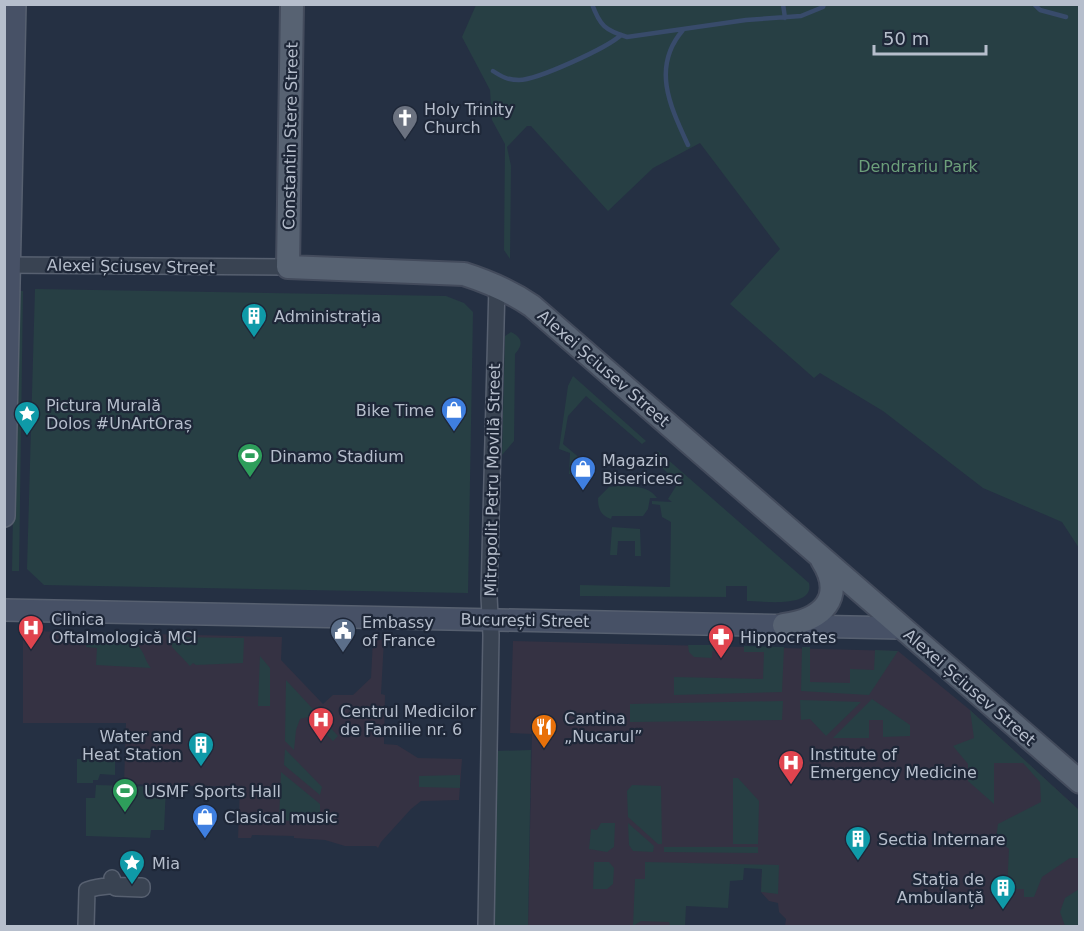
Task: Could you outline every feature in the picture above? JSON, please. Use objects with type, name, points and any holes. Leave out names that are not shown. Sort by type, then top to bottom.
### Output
[{"type":"main road","points":[[4,516],[15,4]]},
{"type":"main road","name":"Constantin Stere Street","points":[[288,267],[292,4]]},
{"type":"main road","name":"Alexei Șciusev Street","points":[[288,267],[464,274],[497,285],[532,306],[1080,782]]},
{"type":"main road","points":[[784,625],[812,618],[819,614],[829,601],[831,577],[820,556]]},
{"type":"main road","name":"București Street","points":[[4,610],[901,628]]},
{"type":"street","name":"Alexei Șciusev Street","points":[[8,265],[288,267]]},
{"type":"street","name":"Mitropolit Petru Movilă Street","points":[[486,927],[491,635],[489,620],[497,285]]},
{"type":"street","points":[[86,927],[87,890],[105,882]]},
{"type":"shaded area","points":[[29,631],[282,637],[281,660],[323,704],[333,695],[353,695],[371,678],[373,639],[384,640],[381,694],[385,695],[384,744],[397,745],[418,758],[462,759],[459,800],[421,801],[411,809],[378,848],[376,846],[345,846],[325,840],[294,838],[294,836],[252,835],[251,838],[238,838],[240,787],[124,784],[126,723],[23,723],[23,635]]},
{"type":"shaded area","name":"Institute of Emergency Medicine","points":[[513,641],[898,651],[970,710],[1079,810],[1079,926],[785,926],[786,919],[779,912],[778,903],[769,901],[761,892],[762,868],[679,867],[675,926],[528,926],[532,734],[510,733]]},
{"type":"green space","name":"Dendrariu Park","points":[[476,5],[1079,5],[1079,548],[1062,522],[983,488],[883,411],[820,373],[814,378],[730,304],[780,249],[700,143],[653,168],[608,211],[531,126],[527,126],[507,147],[511,166],[510,259],[504,250],[505,144],[492,120],[490,90],[462,37]]},
{"type":"green space","name":"Dinamo Stadium","points":[[35,289],[446,296],[464,303],[473,312],[468,593],[44,585],[27,569]]},
{"type":"green space","points":[[17,291],[23,291],[19,571],[12,571]]},
{"type":"green space","points":[[511,332],[521,342],[515,354],[514,441],[502,455],[505,336]]},
{"type":"green space","points":[[573,376],[646,441],[642,444],[586,396],[568,416],[563,444],[582,460],[580,475],[569,474],[570,453],[559,449],[568,386]]},
{"type":"green space","points":[[658,451],[809,583],[809,591],[804,597],[786,602],[747,601],[747,586],[726,586],[726,597],[580,596],[580,585],[670,587],[671,522],[662,517],[660,505],[652,504],[652,501],[672,502],[668,499],[678,483],[654,460],[654,455]]},
{"type":"green space","points":[[609,487],[645,489],[657,498],[650,498],[648,509],[643,516],[612,516],[611,519],[600,511],[598,498]]},
{"type":"green space","points":[[612,527],[640,529],[641,556],[635,556],[635,541],[618,541],[617,555],[610,555]]},
{"type":"green space","points":[[87,632],[133,634],[151,668],[96,665],[97,648],[86,647]]},
{"type":"green space","points":[[172,637],[244,638],[243,663],[196,665],[193,663],[190,666],[172,647]]},
{"type":"green space","points":[[688,645],[728,645],[728,651],[712,651],[712,658],[694,657],[689,652]]},
{"type":"green space","points":[[744,646],[784,647],[782,692],[674,695],[674,677],[763,679],[764,652],[744,652]]},
{"type":"green space","points":[[802,647],[810,647],[810,682],[850,683],[850,669],[874,670],[875,650],[898,651],[869,695],[801,691]]},
{"type":"green space","points":[[260,656],[270,668],[270,706],[258,706]]},
{"type":"green space","points":[[286,680],[338,736],[333,741],[308,717],[300,719],[296,730],[294,750],[285,741]]},
{"type":"green space","points":[[872,699],[910,725],[910,736],[883,737],[883,720],[869,720],[869,738],[833,738]]},
{"type":"green space","points":[[800,700],[861,702],[826,736],[810,719],[801,720]]},
{"type":"green space","points":[[783,701],[782,720],[630,722],[630,704]]},
{"type":"green space","points":[[970,710],[1079,810],[1079,858],[1070,858],[1042,877],[1034,897],[1024,897],[1024,889],[1007,889],[1009,849],[996,838],[998,824],[1041,802],[1040,782],[1023,763],[994,763],[994,804],[968,781],[968,764],[953,746],[974,738]]},
{"type":"green space","points":[[285,749],[322,787],[320,795],[284,765]]},
{"type":"green space","points":[[531,750],[528,926],[490,926],[495,751]]},
{"type":"green space","points":[[77,759],[115,760],[115,775],[100,774],[98,780],[93,780],[93,783],[77,783]]},
{"type":"green space","points":[[281,772],[320,804],[320,823],[279,820]]},
{"type":"green space","points":[[460,775],[460,788],[419,787],[419,776]]},
{"type":"green space","points":[[733,778],[738,778],[759,801],[758,844],[733,844]]},
{"type":"green space","name":"USMF Sports Hall","points":[[96,785],[166,787],[164,830],[151,830],[150,838],[86,836],[86,798],[95,798]]},
{"type":"green space","points":[[632,785],[661,786],[662,844],[658,844],[628,817],[627,791]]},
{"type":"green space","points":[[601,823],[615,823],[614,847],[607,852],[589,849],[591,829],[597,830]]},
{"type":"green space","points":[[628,823],[654,846],[653,852],[633,851],[629,845]]},
{"type":"green space","points":[[664,847],[758,847],[758,853],[664,852]]},
{"type":"green space","points":[[594,862],[609,862],[614,868],[613,884],[607,889],[593,889]]},
{"type":"green space","points":[[645,862],[779,865],[778,894],[761,892],[762,869],[744,868],[743,880],[730,881],[728,908],[686,906],[685,926],[670,926],[669,922],[641,921],[633,926],[635,879],[645,879]]},
{"type":"green space","points":[[1079,889],[1079,926],[1065,926],[1060,912],[1065,898]]},
{"type":"waterway","points":[[592,4],[604,26],[627,37],[746,20],[801,16],[823,7],[824,4]]},
{"type":"waterway","points":[[783,4],[785,18]]},
{"type":"waterway","points":[[1034,4],[1040,10],[1066,17]]},
{"type":"waterway","points":[[683,30],[673,44],[666,72],[670,101],[688,145]]},
{"type":"waterway","points":[[493,71],[508,79],[528,79],[602,48],[621,35]]},
{"type":"place","name":"Holy Trinity Church","points":[[405,141]]},
{"type":"place","name":"Administrația","points":[[254,339]]},
{"type":"place","name":"Bike Time","points":[[454,433]]},
{"type":"place","name":"Pictura Murală Dolos #UnArtOraș","points":[[27,437]]},
{"type":"place","name":"Dinamo Stadium","points":[[250,479]]},
{"type":"place","name":"Magazin Bisericesc","points":[[583,492]]},
{"type":"place","name":"Clinica Oftalmologică MCI","points":[[31,651]]},
{"type":"place","name":"Embassy of France","points":[[343,654]]},
{"type":"place","name":"Hippocrates","points":[[721,660]]},
{"type":"place","name":"Centrul Medicilor de Familie nr. 6","points":[[321,743]]},
{"type":"place","name":"Cantina „Nucarul”","points":[[544,750]]},
{"type":"place","name":"Water and Heat Station","points":[[201,768]]},
{"type":"place","name":"Institute of Emergency Medicine","points":[[791,786]]},
{"type":"place","name":"USMF Sports Hall","points":[[125,814]]},
{"type":"place","name":"Clasical music","points":[[205,840]]},
{"type":"place","name":"Sectia Internare","points":[[858,862]]},
{"type":"place","name":"Mia","points":[[132,886]]},
{"type":"place","name":"Stația de Ambulanță","points":[[1003,911]]}]
